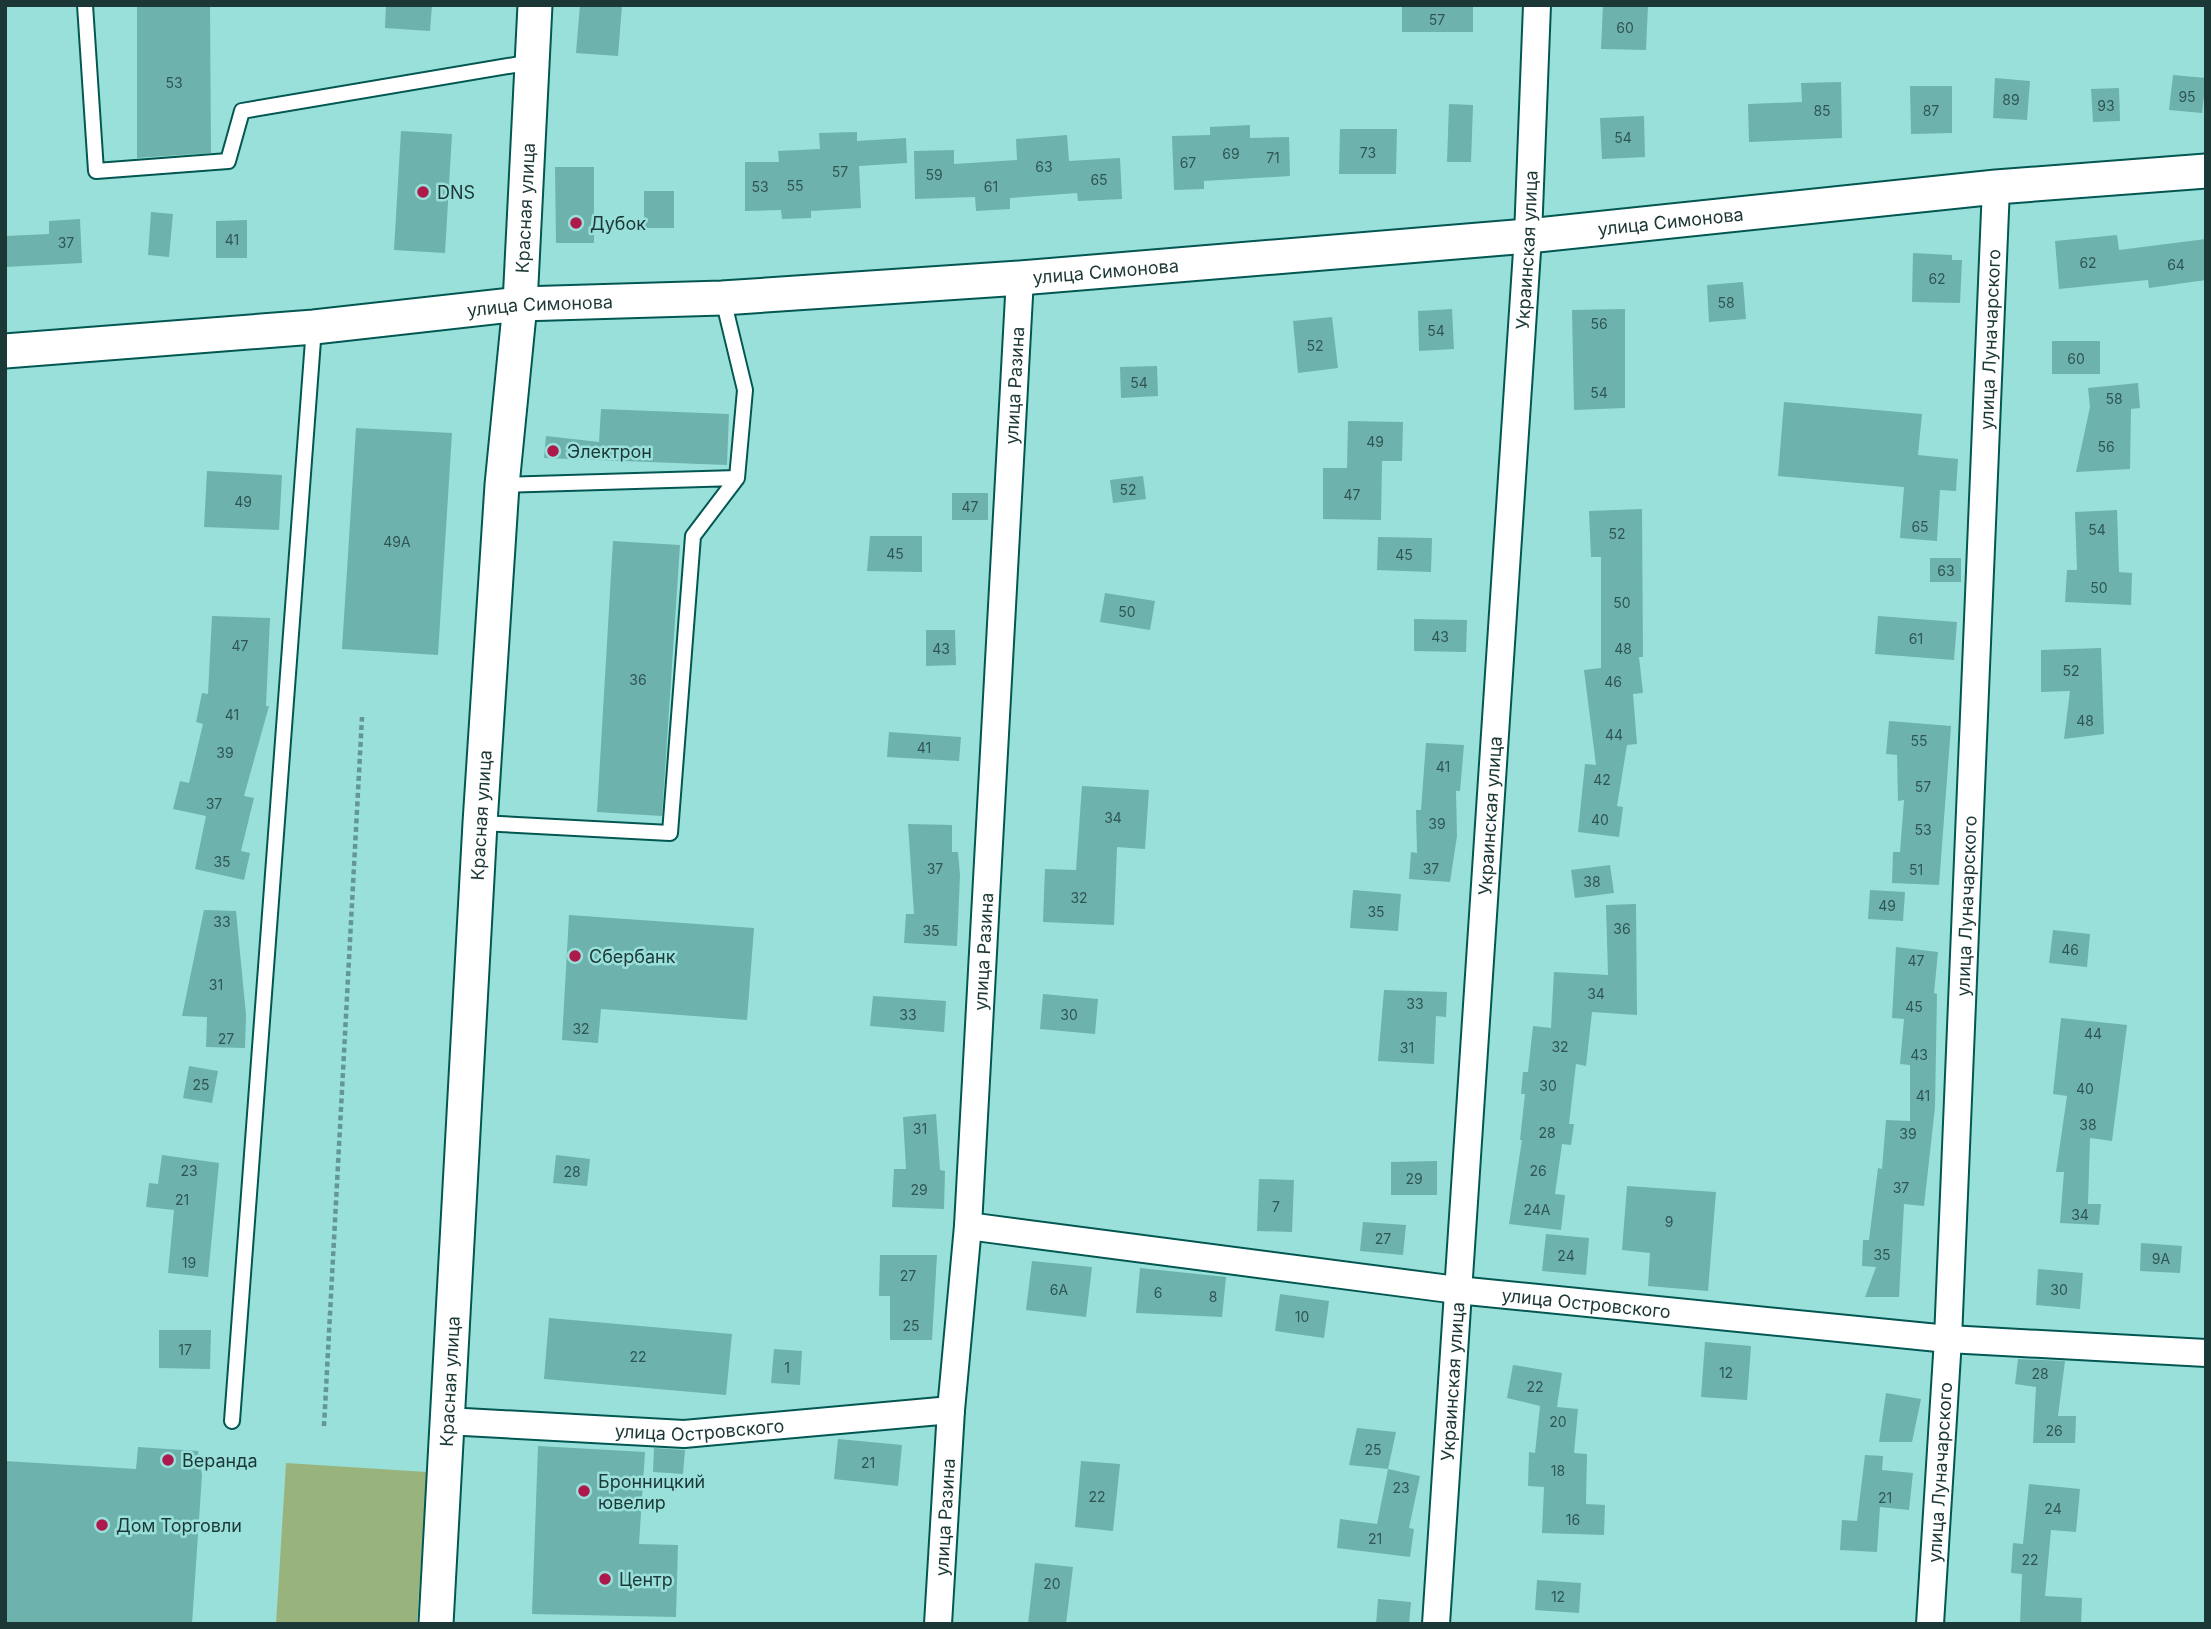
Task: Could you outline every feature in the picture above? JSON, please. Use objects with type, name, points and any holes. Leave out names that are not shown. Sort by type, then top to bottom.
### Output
[{"type":"street","name":"Красная улица","points":[[436,1624],[480,823],[502,485],[520,304],[535,5]]},
{"type":"street","name":"Украинская улица","points":[[1436,1624],[1528,236],[1537,5]]},
{"type":"street","name":"улица Симонова","points":[[5,351],[314,327],[520,304],[722,298],[1020,278],[1528,236],[1996,187],[2206,171]]},
{"type":"street","name":"улица Луначарского","points":[[1930,1624],[1948,1339],[1996,187]]},
{"type":"street","name":"улица Разина","points":[[937,1624],[951,1410],[968,1226],[1020,278]]},
{"type":"street","name":"улица Островского","points":[[968,1226],[1457,1290],[1948,1339],[2206,1353]]},
{"type":"street","name":"улица Островского","points":[[446,1421],[684,1434],[951,1410]]},
{"type":"lane","points":[[85,5],[96,171],[228,161],[242,111],[532,62]]},
{"type":"lane","points":[[480,823],[670,833],[693,536],[737,478],[745,390],[722,298]]},
{"type":"lane","points":[[233,1421],[314,327]]},
{"type":"lane","points":[[502,485],[737,478]]},
{"type":"path","points":[[324,1426],[362,717]]},
{"type":"green space","points":[[286,1463],[427,1472],[417,1624],[276,1624]]},
{"type":"building","points":[[137,5],[210,5],[211,153],[137,158]]},
{"type":"building","points":[[386,5],[432,5],[430,31],[385,28]]},
{"type":"building","points":[[580,5],[622,5],[618,56],[576,53]]},
{"type":"building","points":[[1603,5],[1648,5],[1646,50],[1601,49]]},
{"type":"building","points":[[1402,7],[1473,7],[1473,32],[1402,32]]},
{"type":"building","points":[[2173,75],[2206,78],[2202,113],[2169,110]]},
{"type":"building","points":[[1995,78],[2030,81],[2027,120],[1993,118]]},
{"type":"building","points":[[1841,82],[1842,138],[1749,142],[1748,104],[1802,102],[1801,83]]},
{"type":"building","points":[[1910,86],[1952,86],[1952,133],[1911,134]]},
{"type":"building","points":[[2119,88],[2120,121],[2093,122],[2091,89]]},
{"type":"building","points":[[1449,104],[1473,105],[1471,162],[1447,162]]},
{"type":"building","points":[[1644,116],[1645,157],[1602,159],[1600,118]]},
{"type":"building","points":[[1250,125],[1250,138],[1289,137],[1290,176],[1204,181],[1204,189],[1174,190],[1172,136],[1210,135],[1210,127]]},
{"type":"building","points":[[1340,129],[1397,129],[1396,174],[1339,174]]},
{"type":"building","points":[[401,131],[452,134],[445,253],[394,250]]},
{"type":"building","points":[[857,132],[857,141],[906,138],[907,163],[859,166],[861,208],[811,211],[811,218],[782,219],[781,210],[745,211],[745,162],[779,162],[778,151],[820,149],[819,133]]},
{"type":"building","points":[[1067,135],[1069,161],[1120,158],[1122,199],[1078,201],[1077,193],[1010,198],[1010,209],[976,211],[975,197],[915,199],[914,151],[954,150],[954,164],[1017,160],[1016,139]]},
{"type":"building","points":[[555,167],[594,167],[594,243],[556,243]]},
{"type":"building","points":[[644,191],[674,191],[674,228],[644,228]]},
{"type":"building","points":[[151,212],[173,214],[169,257],[148,255]]},
{"type":"building","points":[[80,219],[82,263],[5,267],[5,236],[49,234],[49,221]]},
{"type":"building","points":[[247,220],[247,258],[216,258],[216,221]]},
{"type":"building","points":[[2117,235],[2119,250],[2206,239],[2206,280],[2149,288],[2148,280],[2059,289],[2055,241]]},
{"type":"building","points":[[1913,253],[1952,255],[1952,260],[1962,260],[1960,303],[1912,302]]},
{"type":"building","points":[[1743,282],[1746,319],[1709,322],[1707,285]]},
{"type":"building","points":[[1452,309],[1454,349],[1419,351],[1418,311]]},
{"type":"building","points":[[1625,309],[1625,408],[1574,410],[1572,310]]},
{"type":"building","points":[[1332,317],[1338,368],[1298,373],[1293,321]]},
{"type":"building","points":[[2052,341],[2100,341],[2100,374],[2052,374]]},
{"type":"building","points":[[1157,366],[1158,396],[1121,398],[1120,367]]},
{"type":"building","points":[[2138,383],[2140,408],[2131,409],[2130,469],[2076,472],[2090,407],[2088,388]]},
{"type":"building","points":[[1784,402],[1922,414],[1918,455],[1958,459],[1956,491],[1940,490],[1937,541],[1900,538],[1904,487],[1778,476]]},
{"type":"building","points":[[601,409],[729,414],[727,465],[544,458],[546,436],[599,442]]},
{"type":"building","points":[[1348,421],[1403,422],[1402,461],[1382,461],[1381,520],[1323,519],[1323,468],[1347,468]]},
{"type":"building","points":[[356,428],[452,433],[438,655],[342,649]]},
{"type":"building","points":[[207,471],[282,475],[279,530],[204,527]]},
{"type":"building","points":[[1143,476],[1146,499],[1113,503],[1110,480]]},
{"type":"building","points":[[952,493],[988,493],[988,520],[952,520]]},
{"type":"building","points":[[1642,509],[1643,657],[1639,657],[1643,693],[1633,694],[1637,744],[1627,745],[1617,806],[1623,807],[1619,837],[1578,832],[1585,764],[1596,765],[1584,670],[1601,668],[1601,557],[1591,557],[1589,511]]},
{"type":"building","points":[[2117,510],[2119,572],[2132,573],[2131,605],[2065,602],[2067,570],[2077,570],[2075,512]]},
{"type":"building","points":[[870,536],[922,536],[922,572],[867,571]]},
{"type":"building","points":[[1378,537],[1432,538],[1431,572],[1377,570]]},
{"type":"building","points":[[613,541],[680,545],[662,816],[597,812]]},
{"type":"building","points":[[1930,558],[1961,558],[1961,582],[1930,582]]},
{"type":"building","points":[[1105,593],[1155,601],[1150,630],[1100,622]]},
{"type":"building","points":[[212,616],[270,618],[266,706],[269,706],[244,796],[254,798],[241,851],[250,853],[244,880],[195,869],[206,816],[173,809],[180,781],[189,783],[203,724],[196,722],[202,693],[208,694]]},
{"type":"building","points":[[1878,616],[1957,622],[1954,660],[1875,654]]},
{"type":"building","points":[[1414,619],[1467,620],[1466,652],[1414,651]]},
{"type":"building","points":[[926,630],[955,630],[956,665],[926,666]]},
{"type":"building","points":[[2101,648],[2104,734],[2064,739],[2070,691],[2041,692],[2041,650]]},
{"type":"building","points":[[1889,721],[1951,726],[1939,885],[1892,883],[1893,852],[1900,852],[1904,800],[1898,801],[1897,755],[1886,754]]},
{"type":"building","points":[[889,732],[961,737],[959,761],[887,757]]},
{"type":"building","points":[[1426,743],[1464,745],[1460,791],[1456,791],[1457,836],[1450,882],[1409,879],[1411,852],[1417,853],[1416,810],[1421,810]]},
{"type":"building","points":[[1082,786],[1149,790],[1145,849],[1117,847],[1114,925],[1043,922],[1045,869],[1076,870]]},
{"type":"building","points":[[908,824],[952,825],[952,852],[958,852],[960,875],[957,946],[904,943],[906,914],[914,914]]},
{"type":"building","points":[[1610,865],[1614,893],[1575,898],[1571,870]]},
{"type":"building","points":[[1353,890],[1401,894],[1398,931],[1350,928]]},
{"type":"building","points":[[1870,890],[1905,892],[1903,921],[1868,919]]},
{"type":"building","points":[[1636,904],[1637,1015],[1592,1012],[1586,1066],[1576,1064],[1569,1124],[1574,1124],[1571,1145],[1562,1144],[1555,1194],[1565,1195],[1561,1230],[1509,1224],[1522,1140],[1525,1094],[1521,1094],[1523,1072],[1528,1072],[1533,1026],[1551,1028],[1554,972],[1608,975],[1606,905]]},
{"type":"building","points":[[204,910],[236,911],[246,1015],[245,1048],[206,1047],[207,1017],[182,1016]]},
{"type":"building","points":[[569,915],[754,928],[747,1020],[601,1009],[598,1043],[562,1040]]},
{"type":"building","points":[[2053,930],[2090,934],[2087,967],[2049,963]]},
{"type":"building","points":[[1896,947],[1938,952],[1934,993],[1937,994],[1935,1107],[1924,1206],[1904,1204],[1899,1297],[1865,1297],[1876,1267],[1862,1266],[1863,1240],[1869,1240],[1878,1168],[1882,1169],[1886,1120],[1910,1121],[1910,1065],[1900,1064],[1904,1019],[1892,1018]]},
{"type":"building","points":[[1384,990],[1447,992],[1446,1017],[1436,1016],[1434,1064],[1378,1061]]},
{"type":"building","points":[[1043,994],[1098,999],[1095,1034],[1040,1029]]},
{"type":"building","points":[[873,996],[946,1001],[944,1032],[870,1026]]},
{"type":"building","points":[[2061,1018],[2127,1025],[2112,1141],[2090,1138],[2088,1204],[2101,1204],[2099,1225],[2060,1223],[2064,1172],[2056,1172],[2067,1096],[2053,1094]]},
{"type":"building","points":[[189,1066],[218,1071],[212,1103],[183,1098]]},
{"type":"building","points":[[936,1114],[940,1170],[945,1171],[944,1209],[892,1207],[894,1169],[906,1169],[903,1117]]},
{"type":"building","points":[[162,1155],[219,1163],[208,1277],[168,1273],[174,1210],[146,1207],[149,1183],[158,1184]]},
{"type":"building","points":[[556,1155],[590,1159],[587,1186],[553,1183]]},
{"type":"building","points":[[1437,1161],[1437,1195],[1391,1195],[1391,1162]]},
{"type":"building","points":[[1259,1179],[1294,1180],[1292,1232],[1257,1231]]},
{"type":"building","points":[[1627,1186],[1716,1192],[1708,1291],[1648,1286],[1650,1253],[1622,1250]]},
{"type":"building","points":[[1363,1222],[1406,1225],[1403,1255],[1360,1251]]},
{"type":"building","points":[[1546,1234],[1589,1238],[1586,1275],[1542,1271]]},
{"type":"building","points":[[2141,1243],[2182,1246],[2180,1273],[2140,1271]]},
{"type":"building","points":[[880,1255],[937,1255],[932,1340],[890,1340],[890,1296],[879,1296]]},
{"type":"building","points":[[1032,1261],[1092,1267],[1086,1317],[1026,1310]]},
{"type":"building","points":[[1140,1268],[1226,1277],[1222,1317],[1136,1313]]},
{"type":"building","points":[[2038,1269],[2083,1273],[2080,1309],[2036,1305]]},
{"type":"building","points":[[1280,1294],[1329,1301],[1324,1338],[1275,1331]]},
{"type":"building","points":[[549,1318],[732,1334],[726,1395],[544,1379]]},
{"type":"building","points":[[159,1330],[211,1330],[210,1369],[159,1368]]},
{"type":"building","points":[[1705,1342],[1751,1346],[1747,1400],[1701,1397]]},
{"type":"building","points":[[774,1349],[802,1351],[800,1385],[771,1383]]},
{"type":"building","points":[[2018,1359],[2065,1361],[2058,1416],[2076,1416],[2075,1443],[2033,1443],[2036,1387],[2015,1384]]},
{"type":"building","points":[[1513,1365],[1562,1373],[1557,1407],[1578,1409],[1574,1453],[1587,1454],[1586,1504],[1605,1505],[1604,1535],[1542,1533],[1544,1487],[1528,1486],[1529,1452],[1535,1453],[1540,1406],[1507,1398]]},
{"type":"building","points":[[1886,1393],[1921,1399],[1912,1442],[1879,1442]]},
{"type":"building","points":[[1357,1428],[1396,1432],[1388,1469],[1349,1465]]},
{"type":"building","points":[[838,1439],[902,1445],[898,1486],[834,1479]]},
{"type":"building","points":[[538,1446],[645,1452],[639,1544],[678,1545],[676,1617],[532,1614]]},
{"type":"building","name":"Дом Торговли","points":[[138,1447],[198,1451],[202,1475],[192,1624],[5,1624],[5,1461],[136,1469]]},
{"type":"building","points":[[654,1448],[685,1450],[683,1474],[653,1472]]},
{"type":"building","points":[[1865,1455],[1883,1456],[1882,1470],[1913,1473],[1909,1510],[1880,1507],[1877,1552],[1840,1550],[1842,1520],[1857,1521]]},
{"type":"building","points":[[1081,1461],[1120,1464],[1113,1531],[1075,1527]]},
{"type":"building","points":[[1388,1469],[1420,1476],[1409,1528],[1414,1529],[1410,1557],[1337,1548],[1340,1519],[1377,1524]]},
{"type":"building","points":[[2029,1484],[2080,1489],[2076,1532],[2051,1530],[2045,1596],[2082,1598],[2081,1624],[2020,1624],[2022,1574],[2011,1573],[2013,1543],[2023,1544]]},
{"type":"building","points":[[1035,1563],[1073,1567],[1066,1624],[1028,1624]]},
{"type":"building","points":[[1537,1580],[1581,1583],[1579,1613],[1535,1610]]},
{"type":"building","points":[[1378,1599],[1411,1602],[1409,1624],[1376,1624]]},
{"type":"place","name":"DNS","points":[[423,192]]},
{"type":"place","name":"Дубок","points":[[576,223]]},
{"type":"place","name":"Электрон","points":[[553,451]]},
{"type":"place","name":"Сбербанк","points":[[575,956]]},
{"type":"place","name":"Веранда","points":[[168,1460]]},
{"type":"place","name":"Бронницкий ювелир","points":[[584,1491]]},
{"type":"place","name":"Дом Торговли","points":[[102,1525]]},
{"type":"place","name":"Центр","points":[[605,1579]]}]
